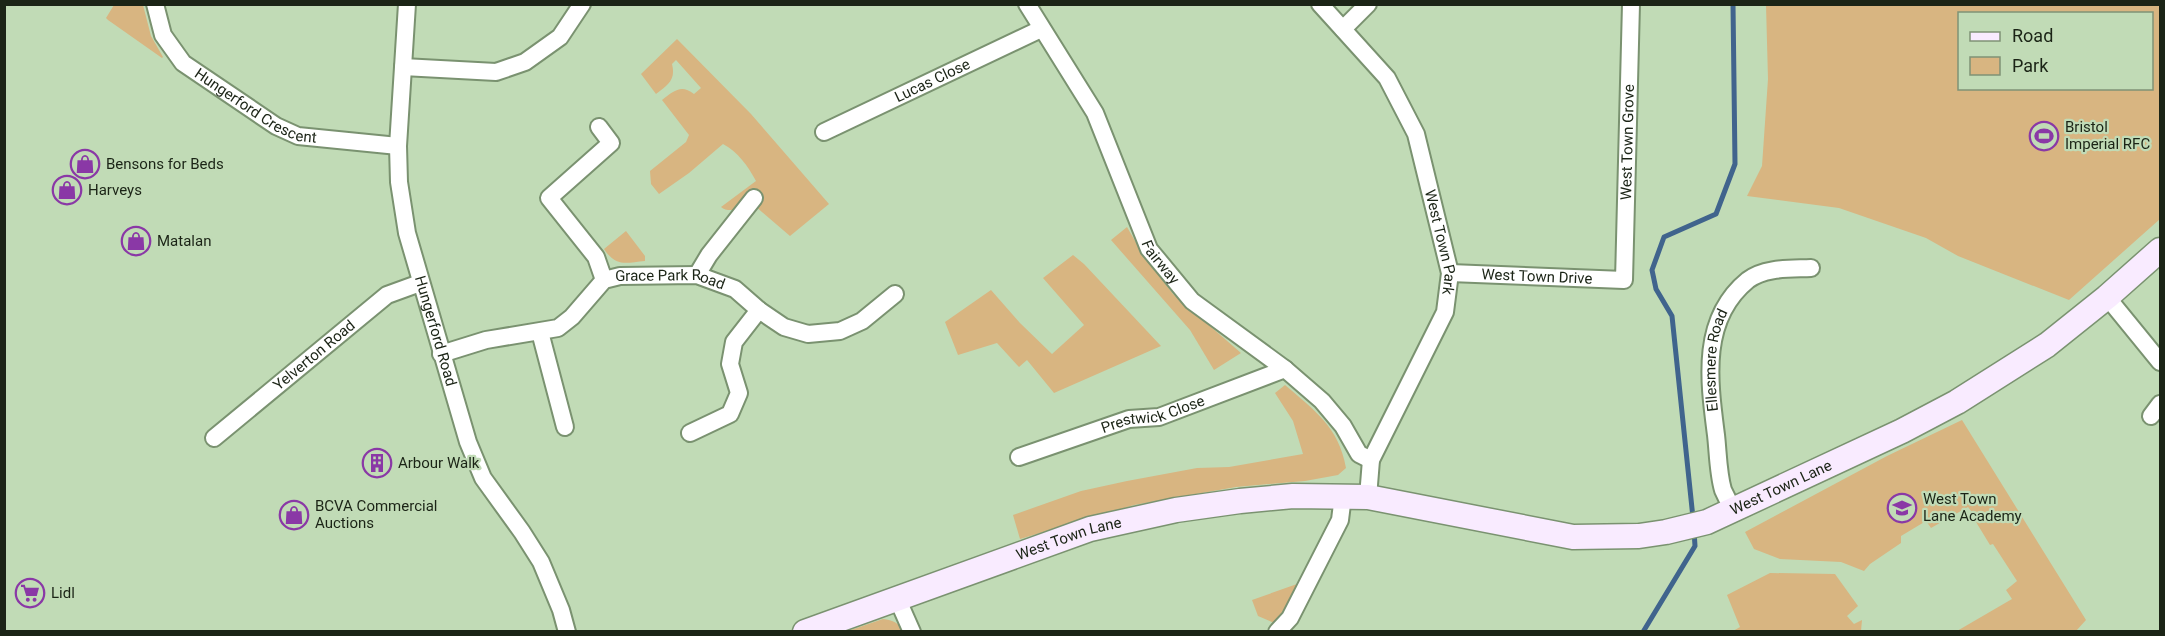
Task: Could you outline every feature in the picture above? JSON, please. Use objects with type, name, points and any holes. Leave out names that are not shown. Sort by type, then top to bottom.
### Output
[{"type":"main road","name":"West Town Lane","points":[[806,632],[1079,533],[1176,510],[1240,501],[1293,496],[1368,497],[1573,537],[1639,536],[1707,522],[1902,431],[1958,402],[2047,345],[2107,297],[2160,250]]},
{"type":"street","name":"Hungerford Crescent","points":[[155,4],[163,35],[183,63],[276,126],[298,136],[398,146]]},
{"type":"street","name":"Hungerford Road","points":[[407,4],[398,146],[399,182],[407,233],[468,442],[483,478],[541,562],[561,610],[567,632]]},
{"type":"street","points":[[403,68],[496,72],[525,62],[560,37],[582,4]]},
{"type":"street","name":"Fairway","points":[[1027,4],[1095,113],[1149,249],[1192,301],[1285,369],[1322,401],[1344,426],[1359,454],[1371,460]]},
{"type":"street","name":"West Town Park","points":[[1320,4],[1387,78],[1416,134],[1450,273],[1444,312],[1371,460],[1368,497]]},
{"type":"street","points":[[1343,28],[1368,4]]},
{"type":"street","name":"West Town Grove","points":[[1624,280],[1630,4]]},
{"type":"street","name":"Lucas Close","points":[[824,132],[1041,29]]},
{"type":"street","points":[[599,127],[611,143],[549,198],[596,257],[604,280]]},
{"type":"street","points":[[697,275],[709,255],[754,198]]},
{"type":"street","name":"Ellesmere Road","points":[[1734,510],[1723,489],[1709,382],[1710,358],[1720,319],[1726,306],[1750,279],[1769,271],[1811,268]]},
{"type":"street","name":"West Town Drive","points":[[1450,273],[1624,280]]},
{"type":"street","name":"Grace Park Road","points":[[441,354],[486,340],[558,328],[572,317],[604,280],[620,276],[697,275],[735,289],[759,310],[784,327],[808,334],[840,331],[862,321],[895,294]]},
{"type":"street","name":"Yelverton Road","points":[[214,438],[387,295],[420,283]]},
{"type":"street","points":[[2107,297],[2160,362]]},
{"type":"street","points":[[690,433],[730,414],[739,393],[730,364],[734,342],[759,310]]},
{"type":"street","points":[[540,332],[565,427]]},
{"type":"street","name":"Prestwick Close","points":[[1018,457],[1129,419],[1159,417],[1285,369]]},
{"type":"street","points":[[1277,632],[1290,618],[1340,520],[1343,496]]},
{"type":"street","points":[[897,598],[912,632]]},
{"type":"green space","points":[[114,5],[143,5],[151,36],[162,58],[106,18]]},
{"type":"green space","points":[[1766,5],[2160,5],[2160,219],[2069,300],[1958,256],[1926,238],[1839,208],[1747,196],[1762,166],[1768,79]]},
{"type":"green space","points":[[677,39],[751,114],[829,204],[790,236],[755,206],[732,210],[721,207],[756,181],[742,160],[723,144],[689,173],[659,194],[651,184],[650,171],[686,142],[689,135],[662,100],[681,89],[694,94],[701,88],[676,60],[672,64],[673,74],[670,82],[656,94],[641,74]]},
{"type":"green space","points":[[1127,227],[1142,253],[1173,294],[1241,353],[1214,370],[1190,330],[1111,240]]},
{"type":"green space","points":[[626,231],[645,256],[645,261],[626,263],[617,261],[604,249]]},
{"type":"green space","points":[[1073,255],[1161,346],[1054,393],[1027,360],[1019,367],[997,343],[958,355],[945,322],[991,290],[1052,354],[1084,325],[1043,278]]},
{"type":"green space","points":[[1285,385],[1315,411],[1338,441],[1346,468],[1338,475],[1305,481],[1236,487],[1134,505],[1020,539],[1013,515],[1081,491],[1197,468],[1229,467],[1303,454],[1293,421],[1275,393]]},
{"type":"green space","points":[[1962,420],[2086,620],[2076,631],[1957,631],[2012,599],[2006,590],[2017,581],[1993,544],[1990,545],[1976,522],[1978,520],[1968,507],[1931,528],[1926,521],[1901,536],[1901,543],[1870,564],[1864,571],[1841,562],[1780,559],[1754,549],[1745,532],[1887,456]]},
{"type":"green space","points":[[1770,573],[1835,574],[1858,606],[1847,616],[1854,624],[1862,620],[1861,631],[1733,631],[1740,627],[1727,595]]},
{"type":"green space","points":[[1302,584],[1279,625],[1258,616],[1252,600]]},
{"type":"green space","points":[[883,619],[900,626],[904,632],[845,632]]},
{"type":"waterway","points":[[1693,518],[1672,316],[1656,289],[1652,270],[1664,237],[1716,214],[1735,164],[1733,4]]},
{"type":"waterway","points":[[1643,632],[1695,546],[1694,531]]},
{"type":"place","name":"Bristol Imperial RFC","points":[[2044,136]]},
{"type":"place","name":"Bensons for Beds","points":[[85,164]]},
{"type":"place","name":"Harveys","points":[[67,190]]},
{"type":"place","name":"Matalan","points":[[136,241]]},
{"type":"place","name":"Arbour Walk","points":[[377,463]]},
{"type":"place","name":"West Town Lane Academy","points":[[1902,508]]},
{"type":"place","name":"BCVA Commercial Auctions","points":[[294,515]]},
{"type":"place","name":"Lidl","points":[[30,593]]}]
